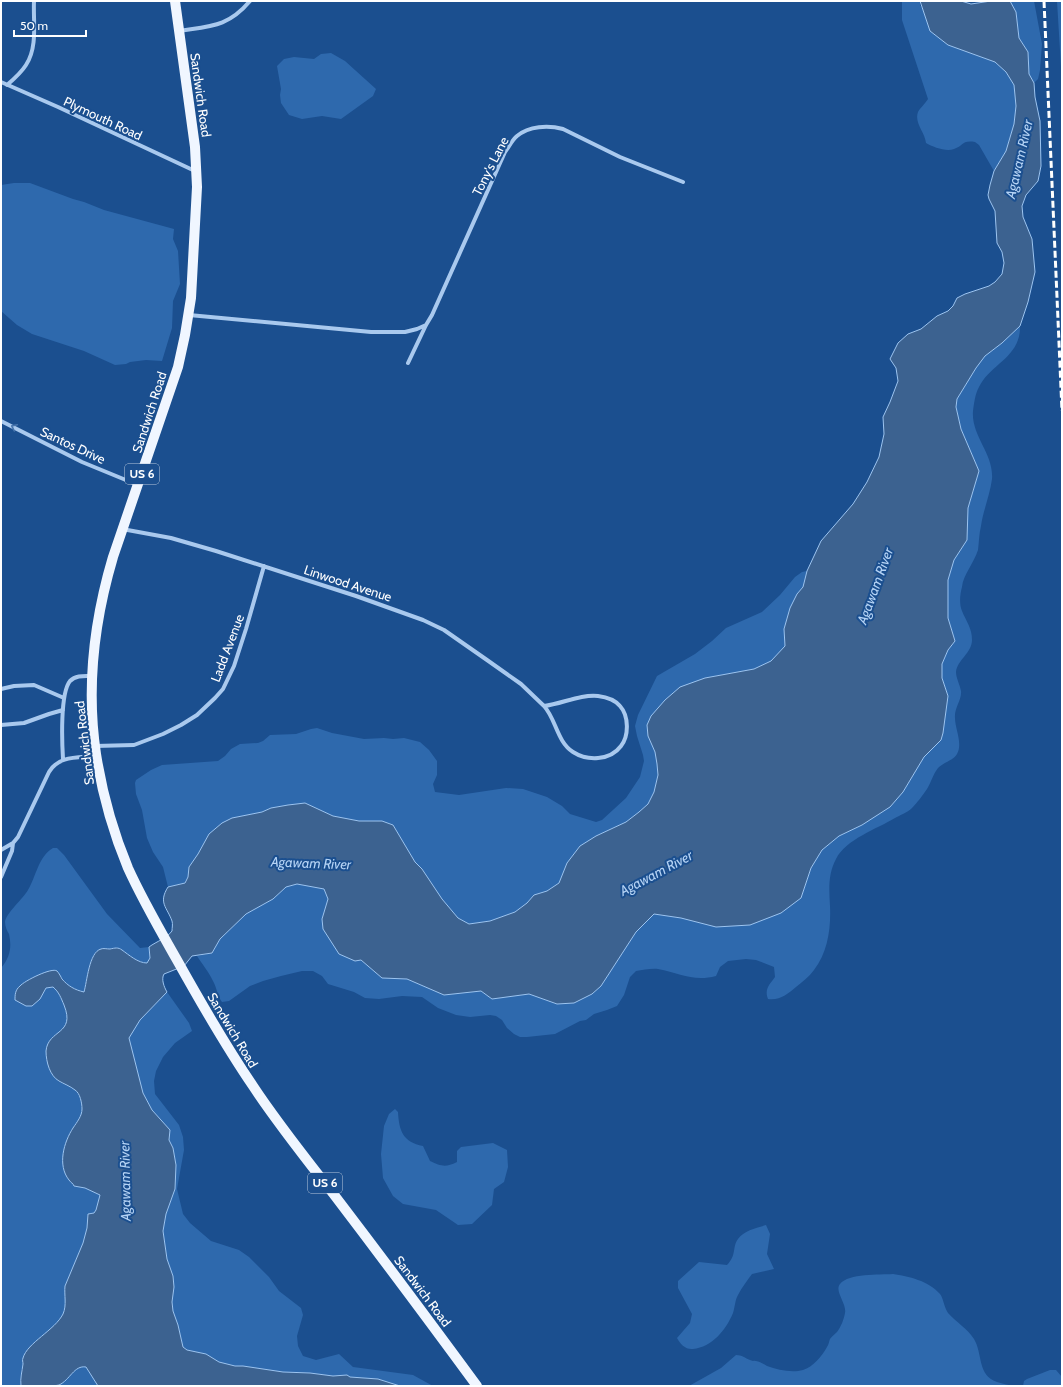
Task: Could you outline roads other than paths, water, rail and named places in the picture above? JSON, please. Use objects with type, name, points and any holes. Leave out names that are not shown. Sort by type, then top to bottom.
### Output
[{"type":"main road","name":"Sandwich Road","points":[[175,1],[196,147],[197,172],[195,236],[189,315],[178,367],[111,562],[101,603],[94,647],[92,715],[95,751],[105,798],[123,856],[135,883],[219,1033],[258,1094],[477,1386]]},
{"type":"street","points":[[7,85],[27,64],[30,57],[33,42],[34,1]]},
{"type":"street","points":[[179,31],[222,23],[235,16],[250,1]]},
{"type":"street","name":"Plymouth Road","points":[[1,82],[197,172]]},
{"type":"street","name":"Tony's Lane","points":[[408,363],[432,315],[506,152],[513,139],[521,133],[535,128],[548,126],[563,129],[620,157],[683,182]]},
{"type":"street","points":[[189,315],[382,332],[411,331],[426,325]]},
{"type":"street","name":"Santos Drive","points":[[1,421],[82,462],[138,485]]},
{"type":"street","name":"Linwood Avenue","points":[[122,529],[171,538],[264,566],[356,596],[434,625],[510,676],[531,693],[544,706],[566,745],[576,753],[592,758],[604,757],[616,751],[624,740],[626,725],[623,711],[620,706],[610,699],[588,696],[544,706]]},
{"type":"street","name":"Ladd Avenue","points":[[63,759],[95,751],[134,746],[186,722],[215,698],[223,689],[236,660],[264,566]]},
{"type":"street","points":[[1,850],[13,843],[23,828],[52,767],[63,759],[64,698],[70,681],[80,676],[92,676]]},
{"type":"street","points":[[1,689],[14,686],[34,685],[64,698]]},
{"type":"street","points":[[1,725],[24,723],[64,710]]},
{"type":"street","points":[[1,877],[12,851],[13,843]]},
{"type":"water","name":"Agawam River","points":[[920,1],[961,1],[971,4],[991,1],[1010,1],[1016,12],[1019,38],[1028,52],[1029,74],[1034,83],[1040,121],[1041,166],[1038,181],[1026,195],[1022,206],[1023,217],[1032,239],[1035,272],[1028,302],[1020,326],[985,356],[957,399],[956,407],[961,429],[979,471],[968,508],[967,540],[954,560],[948,580],[948,618],[955,641],[948,650],[942,664],[942,678],[948,696],[941,740],[924,757],[903,792],[890,807],[862,825],[839,836],[822,850],[811,868],[801,898],[781,913],[750,925],[716,927],[681,918],[654,914],[636,932],[601,986],[592,994],[574,1003],[557,1004],[529,994],[492,999],[481,991],[444,995],[407,979],[382,978],[361,960],[355,961],[339,954],[323,929],[322,919],[328,899],[324,889],[297,884],[286,887],[273,899],[246,914],[220,939],[212,953],[192,956],[184,966],[164,974],[163,981],[167,992],[140,1020],[129,1038],[143,1093],[152,1110],[170,1130],[169,1140],[173,1148],[176,1165],[175,1189],[166,1214],[163,1231],[167,1259],[173,1276],[173,1311],[183,1347],[187,1350],[206,1354],[219,1362],[235,1366],[283,1372],[333,1376],[347,1375],[350,1377],[378,1379],[400,1386],[98,1386],[86,1367],[82,1367],[75,1370],[63,1383],[59,1385],[21,1386],[23,1360],[26,1352],[35,1342],[54,1326],[63,1314],[65,1304],[65,1286],[83,1243],[87,1228],[88,1214],[94,1213],[96,1210],[100,1195],[85,1188],[74,1186],[65,1174],[63,1168],[63,1154],[67,1140],[82,1112],[81,1101],[77,1091],[53,1076],[47,1060],[46,1051],[48,1044],[67,1022],[67,1015],[64,1005],[53,987],[46,988],[40,999],[32,1006],[26,1006],[15,1000],[18,988],[32,978],[54,970],[57,971],[69,986],[84,992],[91,961],[97,951],[102,949],[119,948],[137,960],[147,963],[150,958],[149,947],[170,934],[172,931],[172,921],[164,905],[165,892],[168,887],[185,883],[188,877],[189,867],[209,834],[222,823],[232,818],[288,805],[305,803],[333,816],[359,821],[382,821],[393,825],[415,862],[422,869],[442,899],[458,918],[469,924],[490,921],[515,912],[527,903],[534,895],[547,891],[559,883],[567,863],[580,846],[596,836],[626,822],[648,804],[654,792],[658,775],[655,752],[648,736],[647,725],[651,716],[665,700],[680,687],[705,678],[754,669],[771,661],[785,646],[784,629],[790,608],[797,594],[803,587],[807,571],[821,541],[853,504],[867,482],[879,457],[884,434],[883,417],[898,381],[896,368],[890,359],[898,343],[908,334],[921,329],[937,316],[948,311],[953,306],[957,298],[989,286],[1002,274],[1004,263],[1002,252],[997,243],[995,211],[988,195],[994,171],[1006,151],[1014,124],[1016,106],[1014,85],[1006,72],[995,62],[948,45],[930,31]]},
{"type":"railway","points":[[1044,1],[1062,411]]}]
